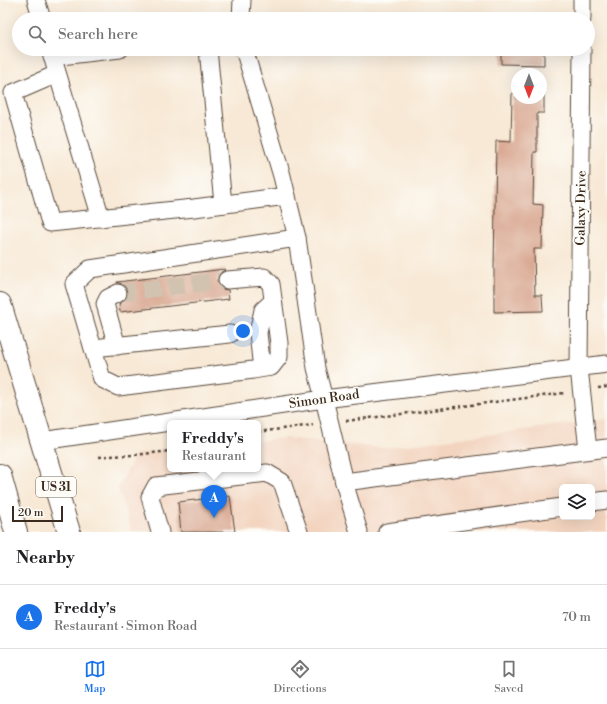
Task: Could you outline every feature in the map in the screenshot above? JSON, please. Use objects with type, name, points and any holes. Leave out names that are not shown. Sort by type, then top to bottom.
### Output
[{"type":"main road","name":"US 31","points":[[0,304],[70,532]]},
{"type":"main road","points":[[0,474],[16,532]]},
{"type":"street","points":[[36,0],[40,12]]},
{"type":"street","points":[[241,12],[242,0]]},
{"type":"street","points":[[582,0],[582,12]]},
{"type":"street","points":[[52,56],[100,218]]},
{"type":"street","points":[[209,56],[223,204]]},
{"type":"street","points":[[246,56],[282,176],[297,238],[316,368],[344,482],[359,532]]},
{"type":"street","name":"Galaxy Drive","points":[[582,56],[579,368],[588,450]]},
{"type":"street","points":[[57,74],[13,93],[50,223],[194,208],[287,196]]},
{"type":"street","points":[[227,280],[264,276],[271,284],[279,343],[279,357],[271,367],[118,387],[102,379],[74,284],[90,269],[297,238]]},
{"type":"street","points":[[117,346],[105,304],[108,298],[118,293]]},
{"type":"street","points":[[93,348],[230,334]]},
{"type":"street","name":"Simon Road","points":[[183,420],[324,399],[607,364]]},
{"type":"street","name":"Simon Road","points":[[42,441],[167,422]]},
{"type":"street","points":[[344,482],[607,448]]},
{"type":"street","points":[[160,532],[150,497],[156,486],[268,473],[282,482],[299,532]]},
{"type":"street","points":[[595,502],[607,500]]},
{"type":"street","points":[[387,532],[559,507]]},
{"type":"path","points":[[388,416],[536,397]]},
{"type":"path","points":[[261,432],[276,430]]},
{"type":"path","points":[[99,458],[167,451]]},
{"type":"shaded area","points":[[607,419],[607,532],[132,532],[118,488],[136,454],[167,450],[167,472],[261,472],[261,441],[286,438],[383,448]]},
{"type":"building","points":[[501,56],[544,56],[544,65],[501,64]]},
{"type":"building","points":[[512,104],[544,104],[544,113],[537,113],[537,152],[534,152],[533,204],[543,205],[542,249],[534,249],[535,295],[542,295],[543,311],[494,312],[496,141],[511,142]]},
{"type":"building","points":[[226,270],[218,275],[217,281],[222,289],[228,290],[229,299],[120,312],[119,304],[126,299],[128,293],[124,285],[117,282]]},
{"type":"building","points":[[230,496],[235,532],[181,532],[178,502]]},
{"type":"tunnel","points":[[118,293],[227,280]]},
{"type":"place","name":"Freddy's","points":[[214,518]]}]
